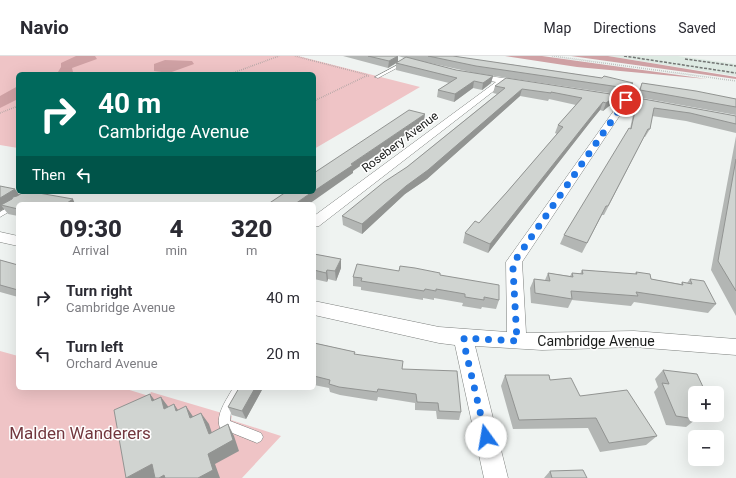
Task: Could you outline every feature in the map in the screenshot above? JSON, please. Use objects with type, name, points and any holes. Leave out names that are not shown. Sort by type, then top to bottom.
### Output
[{"type":"street","points":[[391,58],[409,62]]},
{"type":"street","points":[[463,74],[533,86]]},
{"type":"street","name":"Rosebery Avenue","points":[[316,221],[502,81]]},
{"type":"street","points":[[587,94],[669,107]]},
{"type":"street","points":[[517,341],[513,269],[514,262],[626,100]]},
{"type":"street","points":[[0,237],[16,241]]},
{"type":"street","name":"Cambridge Avenue","points":[[316,308],[439,335],[464,338],[517,341],[634,339],[736,347]]},
{"type":"street","points":[[464,338],[465,348],[496,478]]},
{"type":"lane","points":[[377,77],[409,62]]},
{"type":"lane","points":[[21,202],[35,194]]},
{"type":"lane","points":[[0,215],[16,205]]},
{"type":"lane","points":[[237,390],[226,411],[224,424],[256,437]]},
{"type":"path","points":[[235,72],[279,56]]},
{"type":"path","points":[[295,56],[377,77]]},
{"type":"path","points":[[552,56],[736,80]]},
{"type":"path","points":[[562,56],[736,80]]},
{"type":"path","points":[[316,100],[369,76]]},
{"type":"path","points":[[0,113],[16,107]]},
{"type":"shaded area","points":[[76,56],[95,56],[97,59],[72,68],[73,72],[58,72],[61,67],[61,63]]},
{"type":"shaded area","points":[[505,56],[542,56],[707,79],[577,67]]},
{"type":"shaded area","points":[[571,56],[608,56],[736,77],[736,79]]},
{"type":"shaded area","points":[[608,56],[678,56],[736,64],[736,76]]},
{"type":"shaded area","points":[[165,60],[192,61],[194,64],[172,72],[162,72],[154,71],[154,64]]},
{"type":"shaded area","points":[[16,87],[16,100],[0,108],[0,96]]},
{"type":"green space","points":[[0,56],[298,56],[420,87],[316,148],[316,72],[16,72],[16,148],[0,145]]},
{"type":"green space","name":"Malden Wanderers","points":[[0,351],[16,355],[16,390],[130,390],[149,396],[151,392],[232,416],[231,420],[281,436],[242,478],[0,478]]},
{"type":"building","points":[[368,56],[398,56],[389,61]]},
{"type":"building","points":[[428,56],[453,56],[602,78],[604,76],[633,83],[626,88],[476,66]]},
{"type":"building","points":[[406,57],[456,70],[493,76],[483,83],[474,81],[455,94],[438,90],[457,78],[396,63]]},
{"type":"building","points":[[506,78],[617,95],[606,103],[603,102],[490,244],[465,233],[475,221],[479,223],[507,192],[563,127],[558,125],[582,98],[551,92],[522,89],[428,170],[406,186],[362,224],[342,216],[384,182],[407,167],[505,88],[495,86]]},
{"type":"building","points":[[642,83],[736,99],[736,107],[640,90]]},
{"type":"building","points":[[638,98],[736,116],[736,124],[690,113],[654,108],[650,129],[648,129],[587,243],[564,235],[629,128],[631,129]]},
{"type":"building","points":[[409,110],[425,114],[316,190],[316,172]]},
{"type":"building","points":[[736,159],[736,291],[718,261]]},
{"type":"building","points":[[0,186],[15,189],[0,198]]},
{"type":"building","points":[[20,194],[44,194],[73,199],[68,202],[16,202],[16,209],[1,205]]},
{"type":"building","points":[[283,194],[309,194],[298,202],[271,202]]},
{"type":"building","points":[[316,254],[341,259],[335,271],[327,270],[326,273],[316,270]]},
{"type":"building","points":[[0,260],[16,264],[16,289],[0,285]]},
{"type":"building","points":[[357,264],[399,271],[400,266],[415,268],[440,273],[440,275],[499,285],[499,300],[484,297],[484,300],[465,297],[465,294],[436,289],[436,291],[425,289],[424,291],[361,281],[362,278],[353,277]]},
{"type":"building","points":[[582,270],[650,274],[651,279],[683,285],[682,282],[692,284],[690,279],[704,281],[716,304],[636,292],[638,296],[571,291],[572,299],[535,293],[534,279],[550,281],[548,273],[573,277],[572,273],[583,274]]},
{"type":"building","points":[[316,343],[355,352],[354,354],[403,361],[402,369],[457,371],[461,412],[439,411],[438,403],[417,402],[416,394],[378,389],[377,392],[339,387],[329,384],[330,380],[316,376]]},
{"type":"building","points":[[663,370],[697,374],[703,386],[688,386],[688,418],[676,416],[662,383],[669,384]]},
{"type":"building","points":[[505,375],[549,375],[550,380],[571,378],[580,396],[627,390],[657,436],[609,443],[596,418],[519,420]]},
{"type":"building","points":[[238,390],[254,390],[242,411],[228,407]]},
{"type":"building","points":[[150,394],[152,401],[161,397],[164,409],[174,404],[176,411],[186,406],[190,418],[201,413],[209,434],[228,424],[233,440],[208,454],[213,470],[198,478],[165,478],[164,475],[159,478],[155,478],[152,464],[126,478],[114,410]]},
{"type":"building","points":[[583,470],[587,478],[552,478],[550,471]]},
{"type":"railway","points":[[624,56],[736,73]]},
{"type":"railway","points":[[685,59],[736,66]]},
{"type":"route","points":[[486,437],[464,345],[464,338],[517,341],[513,269],[514,262],[626,100]]}]
